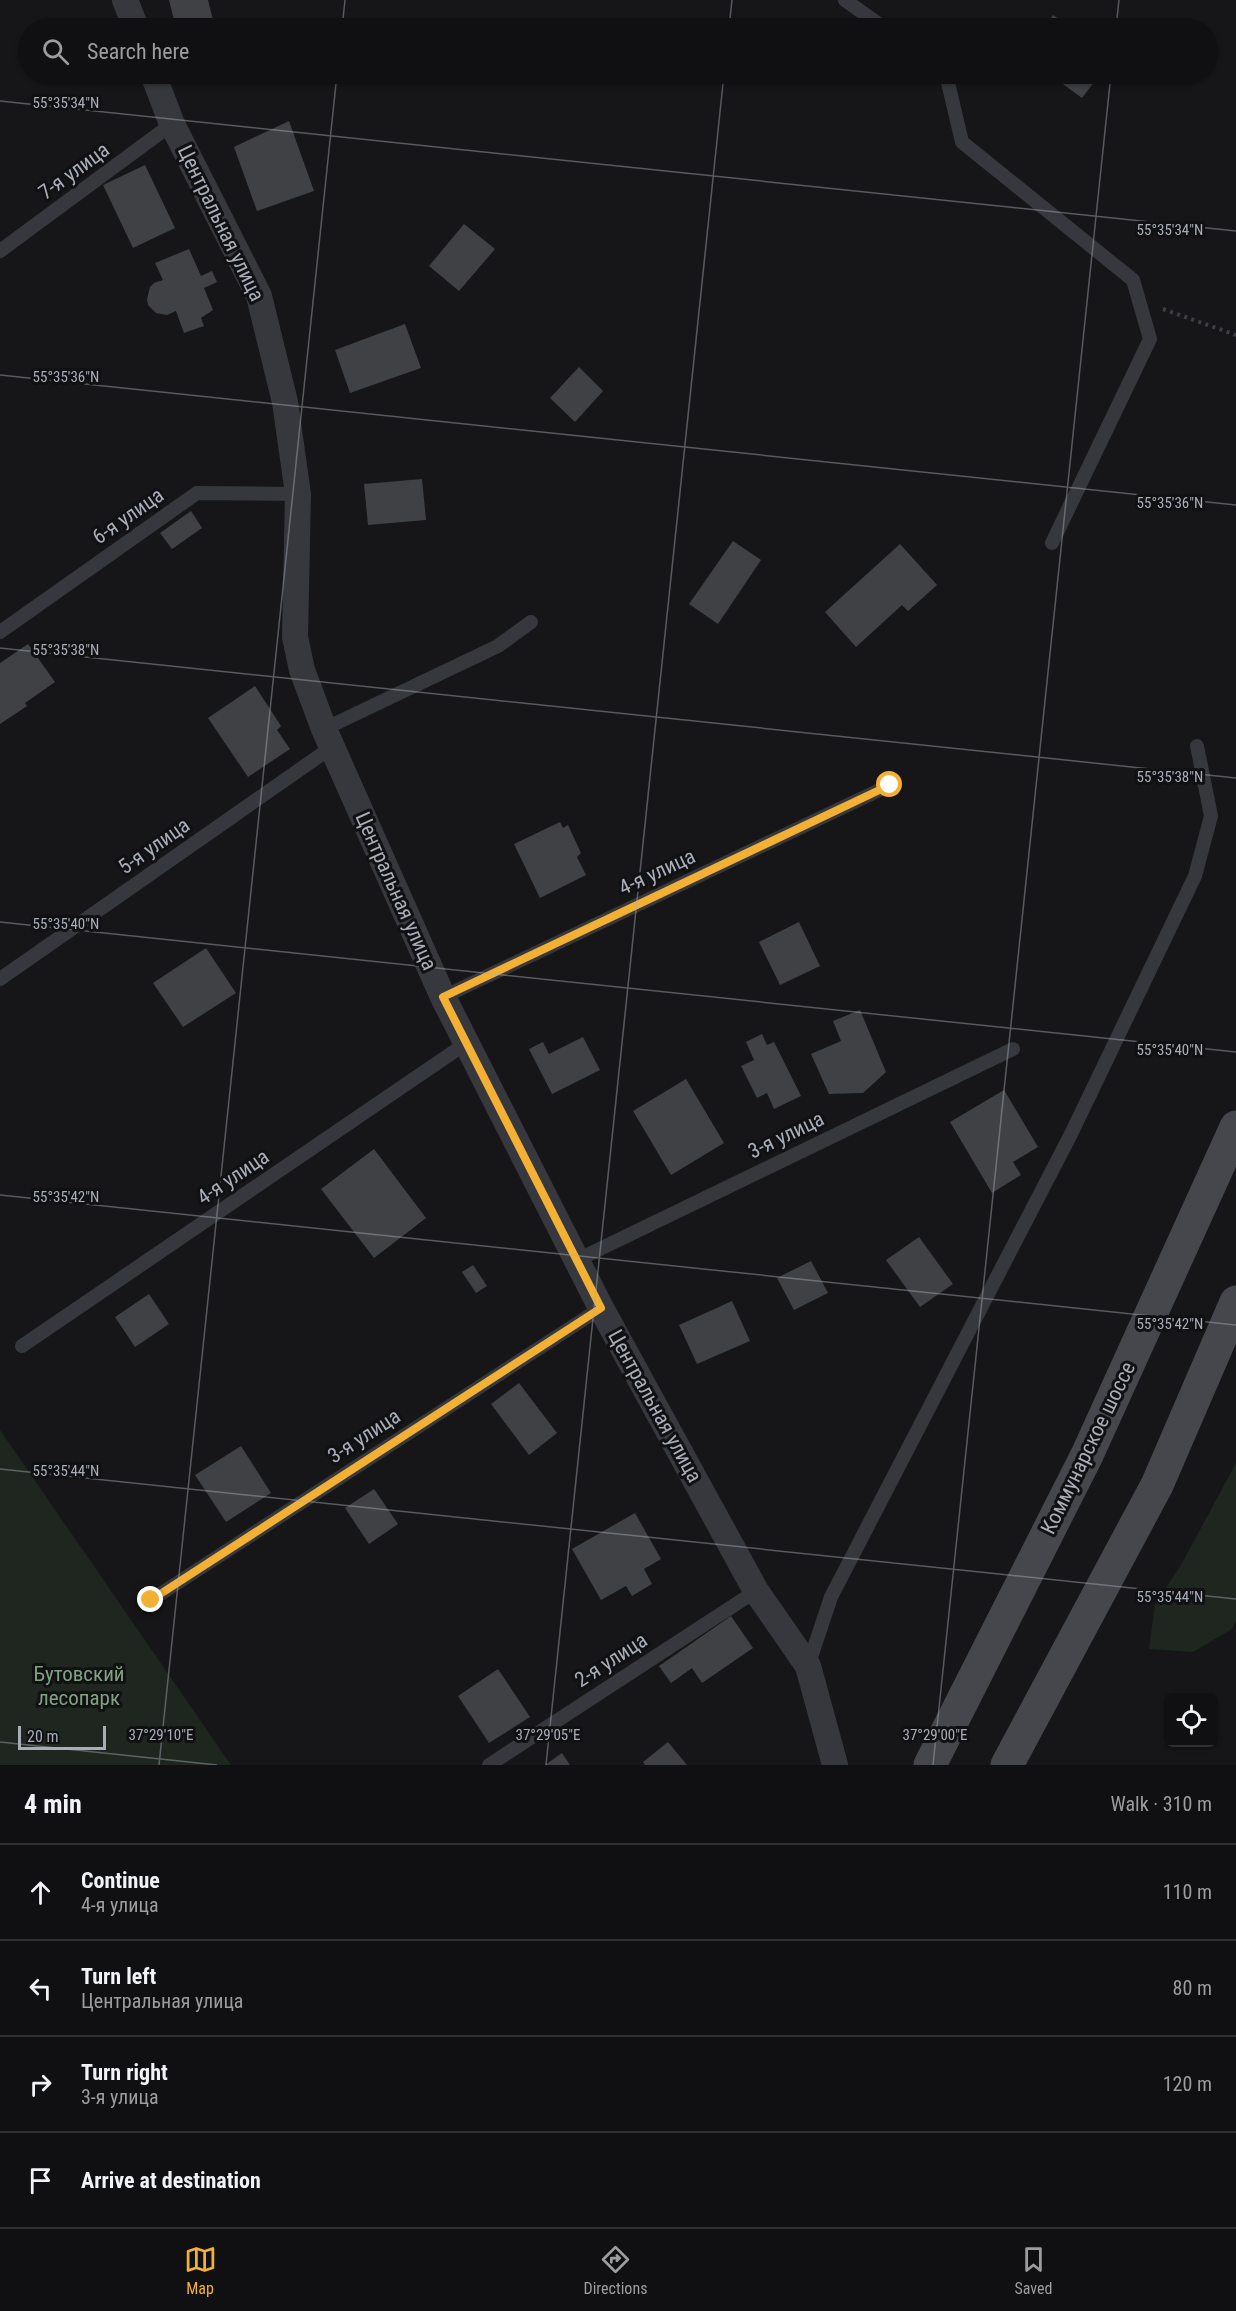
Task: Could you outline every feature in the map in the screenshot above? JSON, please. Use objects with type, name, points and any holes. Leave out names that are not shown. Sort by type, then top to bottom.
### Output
[{"type":"main road","name":"Коммунарское шоссе","points":[[930,1765],[1087,1455],[1236,1127]]},
{"type":"main road","points":[[1007,1765],[1157,1485],[1236,1302]]},
{"type":"street","points":[[125,0],[132,18]]},
{"type":"street","name":"Центральная улица","points":[[157,84],[172,124],[259,297],[285,402],[298,494],[296,637],[302,670],[328,738],[443,997],[468,1042],[601,1308],[756,1591],[808,1666],[836,1763]]},
{"type":"lane","points":[[845,0],[870,18]]},
{"type":"lane","points":[[948,84],[962,142],[1133,280],[1150,339],[1052,543]]},
{"type":"lane","name":"7-я улица","points":[[0,251],[172,124]]},
{"type":"lane","name":"6-я улица","points":[[0,632],[197,493],[298,494]]},
{"type":"lane","name":"5-я улица","points":[[0,979],[328,738],[498,645],[531,622]]},
{"type":"lane","points":[[808,1666],[831,1597],[1071,1134],[1195,876],[1211,816],[1197,746]]},
{"type":"lane","name":"4-я улица","points":[[443,997],[890,785]]},
{"type":"lane","name":"4-я улица","points":[[22,1346],[468,1042]]},
{"type":"lane","name":"3-я улица","points":[[577,1260],[1013,1049]]},
{"type":"lane","name":"3-я улица","points":[[151,1600],[601,1308]]},
{"type":"lane","name":"2-я улица","points":[[489,1765],[756,1591]]},
{"type":"path","points":[[1139,300],[1236,335]]},
{"type":"green space","name":"Бутовский лесопарк","points":[[0,1430],[231,1765],[0,1765]]},
{"type":"green space","points":[[1236,1463],[1236,1621],[1232,1629],[1193,1652],[1149,1649],[1155,1604],[1180,1567]]},
{"type":"building","points":[[169,0],[208,0],[212,18],[174,18]]},
{"type":"building","points":[[1063,84],[1092,84],[1082,98]]},
{"type":"building","points":[[289,121],[314,191],[257,211],[234,147]]},
{"type":"building","points":[[145,165],[175,228],[133,248],[103,185]]},
{"type":"building","points":[[464,224],[495,249],[459,291],[429,266]]},
{"type":"building","points":[[189,249],[201,276],[212,271],[217,282],[204,288],[213,310],[201,318],[204,326],[184,333],[176,311],[167,315],[156,313],[148,305],[147,299],[150,287],[163,280],[155,263]]},
{"type":"building","points":[[405,324],[421,368],[350,393],[335,350]]},
{"type":"building","points":[[579,367],[603,391],[575,422],[550,398]]},
{"type":"building","points":[[422,479],[426,520],[368,525],[364,484]]},
{"type":"building","points":[[191,511],[202,528],[172,549],[160,533]]},
{"type":"building","points":[[733,541],[761,560],[718,624],[689,604]]},
{"type":"building","points":[[900,544],[937,585],[908,611],[902,605],[856,647],[825,612]]},
{"type":"building","points":[[28,644],[55,682],[25,703],[27,706],[0,724],[0,663]]},
{"type":"building","points":[[255,686],[281,726],[277,730],[290,749],[248,777],[208,718]]},
{"type":"building","points":[[560,822],[563,828],[568,825],[581,853],[577,857],[586,875],[540,898],[514,844]]},
{"type":"building","points":[[799,922],[820,966],[780,985],[759,942]]},
{"type":"building","points":[[206,948],[236,993],[183,1027],[153,983]]},
{"type":"building","points":[[860,1010],[886,1072],[863,1093],[829,1094],[811,1054],[841,1041],[833,1021]]},
{"type":"building","points":[[762,1034],[767,1045],[774,1042],[801,1096],[774,1109],[767,1093],[757,1098],[741,1066],[754,1060],[746,1042]]},
{"type":"building","points":[[583,1037],[600,1070],[552,1094],[529,1049],[543,1042],[549,1054]]},
{"type":"building","points":[[686,1079],[724,1143],[671,1175],[633,1111]]},
{"type":"building","points":[[1004,1090],[1038,1147],[1013,1162],[1021,1175],[992,1193],[950,1122]]},
{"type":"building","points":[[374,1149],[426,1218],[374,1258],[321,1189]]},
{"type":"building","points":[[919,1237],[953,1284],[920,1307],[886,1260]]},
{"type":"building","points":[[811,1261],[828,1293],[794,1310],[777,1278]]},
{"type":"building","points":[[473,1265],[487,1286],[476,1293],[462,1272]]},
{"type":"building","points":[[149,1294],[169,1324],[135,1347],[115,1317]]},
{"type":"building","points":[[732,1301],[750,1341],[697,1364],[679,1325]]},
{"type":"building","points":[[519,1383],[557,1433],[529,1455],[491,1404]]},
{"type":"building","points":[[241,1446],[271,1493],[226,1522],[195,1475]]},
{"type":"building","points":[[374,1489],[398,1524],[369,1544],[345,1508]]},
{"type":"building","points":[[635,1513],[661,1559],[644,1569],[652,1584],[632,1596],[626,1586],[601,1600],[572,1549]]},
{"type":"building","points":[[731,1616],[753,1648],[702,1683],[692,1668],[671,1683],[659,1666]]},
{"type":"building","points":[[498,1669],[530,1717],[489,1743],[458,1696]]},
{"type":"building","points":[[668,1742],[687,1765],[645,1765],[643,1762]]},
{"type":"building","points":[[562,1753],[570,1765],[545,1765]]},
{"type":"route","points":[[151,1600],[601,1308],[468,1042],[443,997],[890,785]]}]
